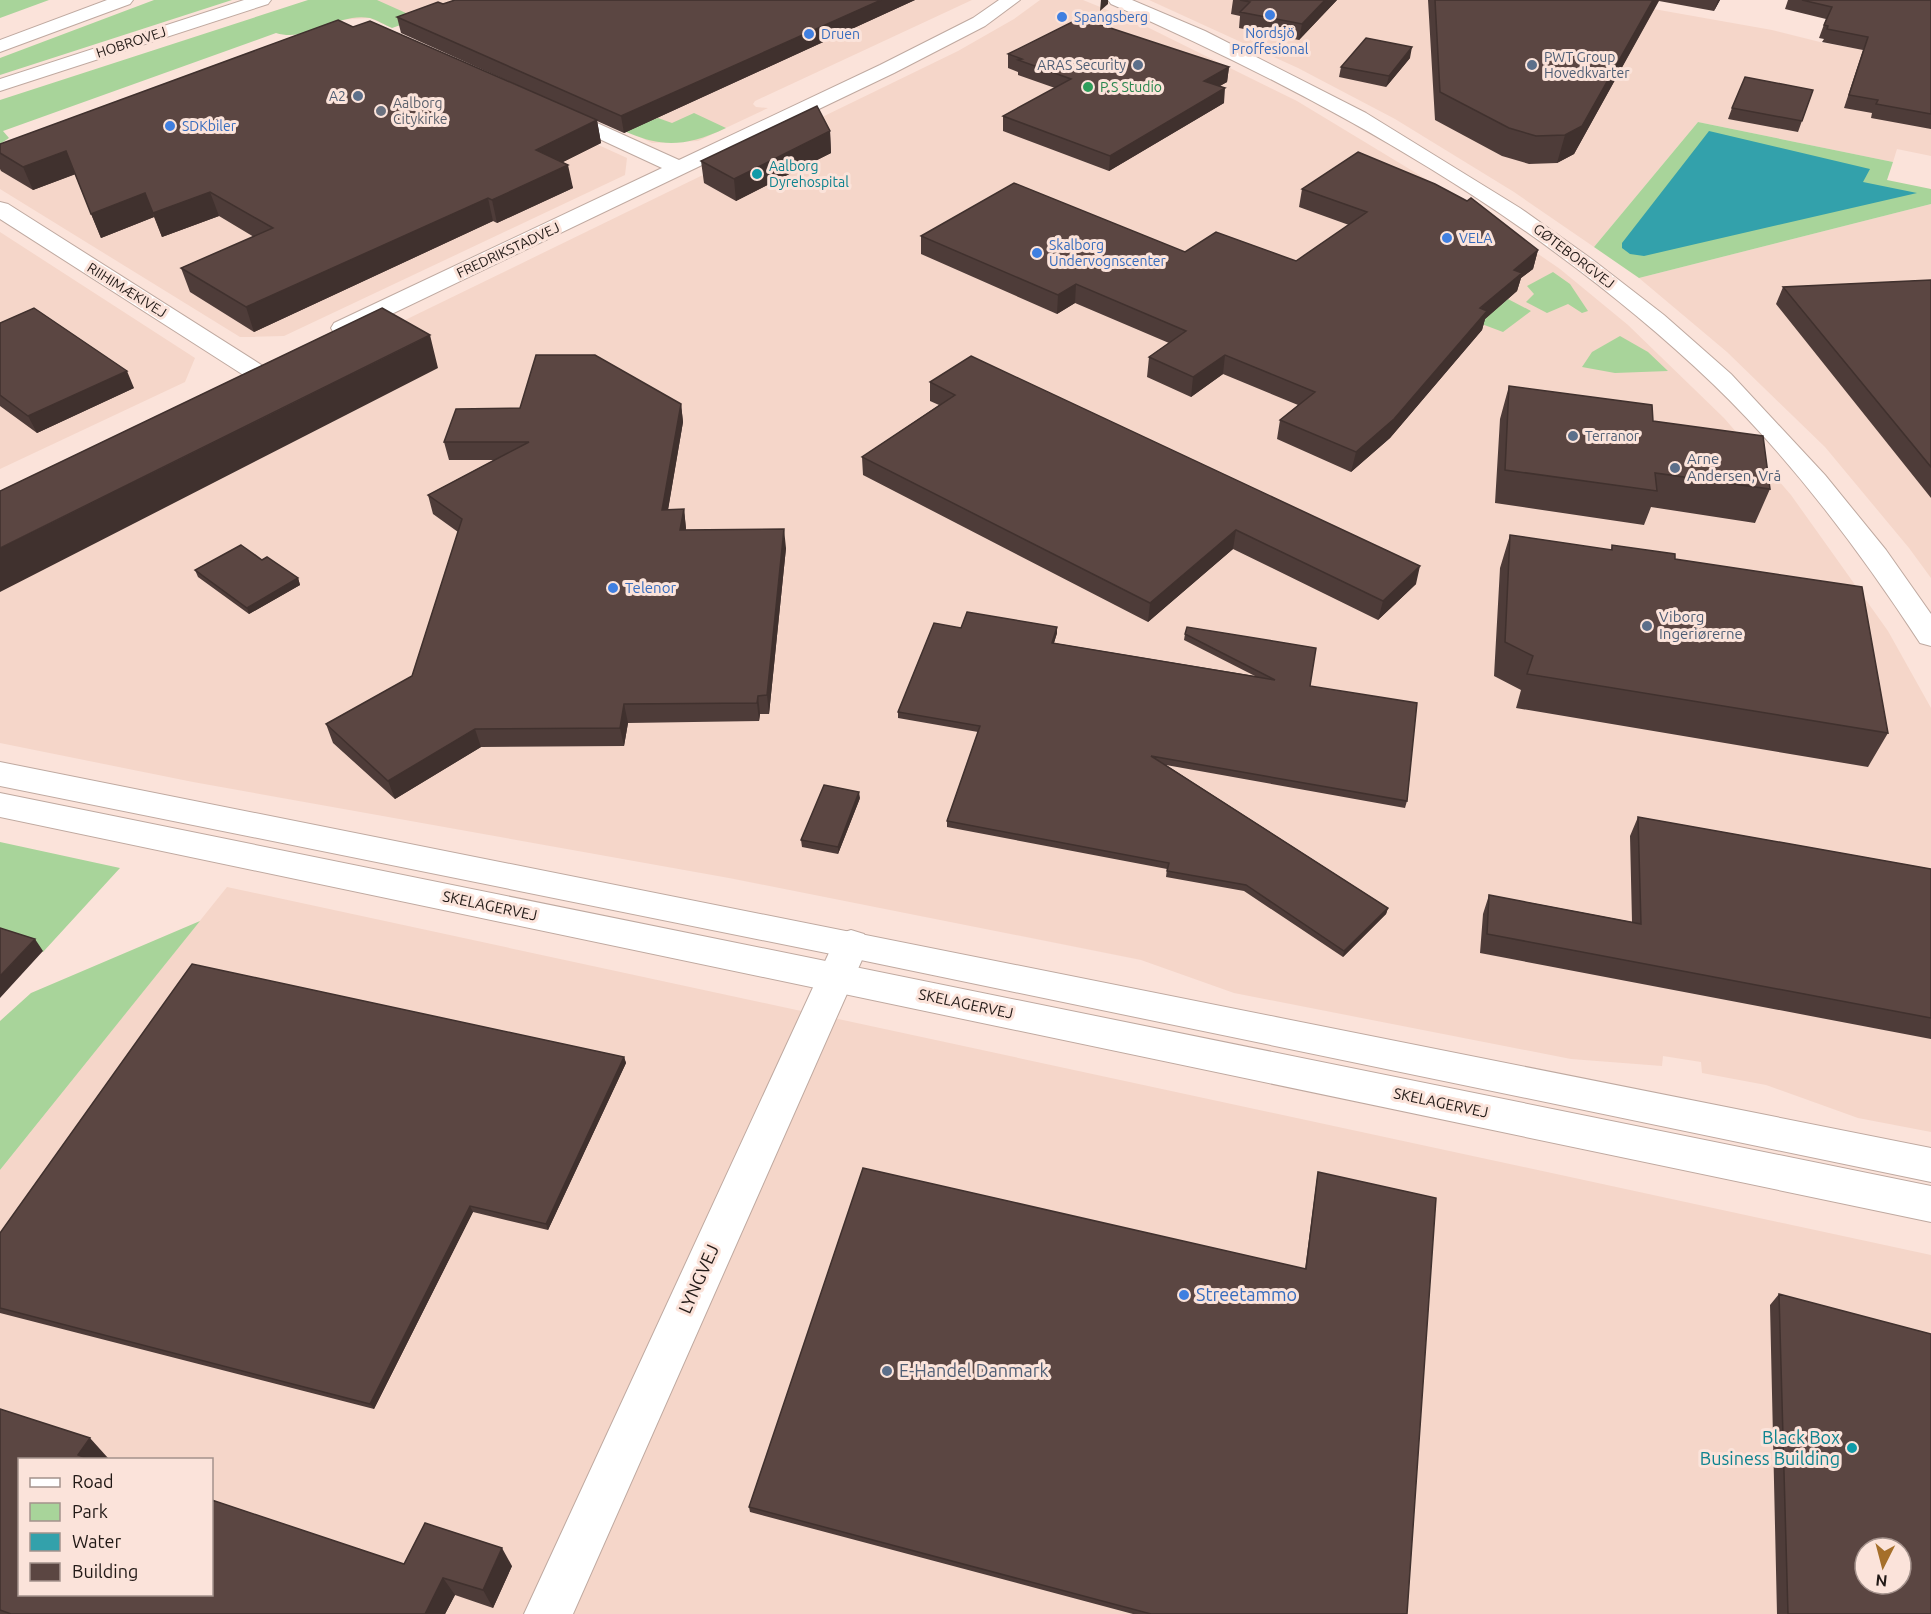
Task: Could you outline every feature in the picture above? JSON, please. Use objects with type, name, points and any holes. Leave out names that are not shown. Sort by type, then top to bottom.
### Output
[{"type":"street","points":[[0,29],[79,0]]},
{"type":"street","points":[[0,46],[124,0]]},
{"type":"street","name":"HOBROVEJ","points":[[0,85],[262,0]]},
{"type":"street","name":"FREDRIKSTADVEJ","points":[[318,340],[889,68],[978,22],[1011,0]]},
{"type":"street","name":"GØTEBORGVEJ","points":[[1117,0],[1237,54],[1354,116],[1528,221],[1580,259],[1723,380],[1814,478],[1884,566],[1930,631]]},
{"type":"street","points":[[543,105],[680,168]]},
{"type":"street","name":"RIIHIMÆKIVEJ","points":[[0,209],[254,370]]},
{"type":"street","name":"SKELAGERVEJ","points":[[0,774],[1931,1204]]},
{"type":"street","name":"SKELAGERVEJ","points":[[0,805],[1931,1165]]},
{"type":"street","name":"LYNGVEJ","points":[[548,1614],[844,961]]},
{"type":"shaded area","points":[[340,0],[972,0],[755,101],[753,104],[756,107],[768,108],[698,141],[652,143],[406,23],[392,28],[370,18],[336,20]]},
{"type":"shaded area","points":[[1040,0],[1083,0],[1137,22],[1297,101],[1454,196],[1560,269],[1628,325],[1724,418],[1791,495],[1888,631],[1931,708],[1931,1132],[1858,1118],[1766,1085],[1702,1073],[1701,1062],[1663,1056],[1662,1066],[1571,1059],[1234,993],[1141,960],[729,878],[193,782],[0,743],[0,517],[958,51],[1014,19]]},
{"type":"shaded area","points":[[1149,0],[1603,0],[1772,30],[1824,43],[1931,61],[1931,156],[1897,149],[1893,162],[1698,122],[1594,247],[1514,192],[1395,119],[1298,68]]},
{"type":"shaded area","points":[[493,97],[627,158],[625,175],[284,336],[240,337],[0,189],[0,162]]},
{"type":"shaded area","points":[[1931,204],[1931,578],[1825,447],[1727,352],[1639,278]]},
{"type":"shaded area","points":[[0,232],[195,358],[185,382],[0,469]]},
{"type":"shaded area","points":[[227,887],[1931,1255],[1931,1614],[0,1614],[0,1170]]},
{"type":"green space","points":[[0,0],[49,0],[0,18]]},
{"type":"green space","points":[[154,0],[232,0],[0,75],[0,58]]},
{"type":"green space","points":[[308,0],[377,0],[426,22],[406,23],[392,28],[370,18],[358,17],[300,34],[276,33],[3,131],[9,138],[0,144],[0,100]]},
{"type":"green space","points":[[603,104],[647,122],[658,118],[672,123],[694,113],[726,128],[686,142],[653,141],[621,130],[583,112]]},
{"type":"green space","points":[[1698,122],[1893,162],[1887,180],[1931,189],[1931,204],[1639,278],[1594,247]]},
{"type":"green space","points":[[1553,272],[1570,284],[1588,311],[1582,313],[1568,304],[1547,313],[1526,302],[1534,294],[1527,286]]},
{"type":"green space","points":[[1508,299],[1531,311],[1503,332],[1479,323]]},
{"type":"green space","points":[[1620,336],[1648,352],[1668,371],[1615,373],[1582,367],[1592,352]]},
{"type":"green space","points":[[0,842],[120,868],[43,952],[0,938]]},
{"type":"green space","points":[[200,921],[0,1170],[0,1021],[31,993]]},
{"type":"water","points":[[1709,131],[1870,169],[1863,182],[1917,193],[1644,256],[1630,254],[1622,248],[1622,243]]},
{"type":"building","points":[[455,0],[881,0],[621,116],[397,17],[438,2],[443,4]]},
{"type":"building","points":[[1240,0],[1325,0],[1302,24],[1240,12],[1250,2]]},
{"type":"building","points":[[1435,0],[1653,0],[1582,126],[1565,135],[1536,136],[1509,128],[1440,92]]},
{"type":"building","points":[[1802,0],[1931,0],[1931,114],[1876,104],[1878,100],[1849,95],[1868,37],[1827,29],[1828,26],[1824,25],[1832,7]]},
{"type":"building","points":[[1080,18],[1229,67],[1204,81],[1225,88],[1110,156],[1003,116],[1071,79],[1018,60],[1022,59],[1008,54]]},
{"type":"building","points":[[338,20],[353,27],[370,21],[597,120],[536,150],[568,165],[492,200],[488,198],[246,307],[181,268],[273,228],[210,192],[153,213],[145,193],[91,214],[66,151],[23,167],[0,153],[0,144]]},
{"type":"building","points":[[1366,38],[1412,47],[1389,76],[1341,67]]},
{"type":"building","points":[[1745,77],[1813,90],[1802,121],[1732,108]]},
{"type":"building","points":[[817,106],[830,131],[734,179],[701,161]]},
{"type":"building","points":[[1358,152],[1435,184],[1467,201],[1471,198],[1538,250],[1514,270],[1522,273],[1480,308],[1487,311],[1394,419],[1356,452],[1280,420],[1315,392],[1225,355],[1193,377],[1149,357],[1186,331],[1076,284],[1058,295],[921,236],[1014,183],[1185,252],[1216,232],[1296,261],[1367,212],[1302,189]]},
{"type":"building","points":[[1931,280],[1931,467],[1783,287]]},
{"type":"building","points":[[34,308],[127,371],[28,416],[0,395],[0,323]]},
{"type":"building","points":[[382,308],[430,335],[0,548],[0,491]]},
{"type":"building","name":"Telenor","points":[[536,355],[595,355],[681,404],[662,510],[684,509],[680,530],[784,529],[767,695],[758,696],[757,703],[624,704],[620,728],[475,729],[388,781],[326,724],[412,676],[462,519],[428,495],[529,442],[444,442],[456,409],[520,408]]},
{"type":"building","points":[[971,356],[1420,566],[1383,601],[1236,530],[1150,603],[862,457],[955,395],[930,382]]},
{"type":"building","points":[[1509,386],[1652,405],[1653,421],[1763,436],[1770,489],[1655,473],[1657,491],[1505,470]]},
{"type":"building","points":[[1510,535],[1612,550],[1612,545],[1675,554],[1675,559],[1862,587],[1888,733],[1527,674],[1533,656],[1505,642]]},
{"type":"building","points":[[241,545],[262,560],[267,557],[298,578],[247,608],[195,570]]},
{"type":"building","points":[[967,612],[1057,627],[1052,643],[1275,680],[1185,634],[1187,627],[1316,648],[1310,686],[1417,703],[1407,801],[1151,756],[1388,908],[1344,951],[1246,885],[1167,871],[1169,863],[947,821],[980,726],[898,712],[934,623],[961,628]]},
{"type":"building","points":[[824,785],[859,792],[838,847],[801,840]]},
{"type":"building","points":[[1638,817],[1931,869],[1931,1018],[1487,934],[1489,895],[1641,924]]},
{"type":"building","points":[[0,928],[35,939],[0,976]]},
{"type":"building","points":[[192,964],[624,1057],[546,1224],[470,1206],[370,1404],[0,1308],[0,1233]]},
{"type":"building","points":[[863,1168],[1306,1269],[1318,1172],[1436,1198],[1407,1614],[1151,1614],[749,1507]]},
{"type":"building","name":"Black Box Business Building","points":[[1779,1294],[1931,1334],[1931,1614],[1788,1614]]},
{"type":"building","points":[[0,1409],[90,1438],[78,1455],[86,1458],[18,1458],[18,1596],[213,1596],[213,1500],[404,1564],[425,1523],[502,1548],[483,1590],[443,1578],[425,1614],[11,1614],[0,1610]]},
{"type":"place","name":"Nordsjö Proffesional","points":[[1270,15]]},
{"type":"place","name":"Spangsberg","points":[[1062,17]]},
{"type":"place","name":"Druen","points":[[809,34]]},
{"type":"place","name":"ARAS Security","points":[[1138,65]]},
{"type":"place","name":"PWT Group Hovedkvarter","points":[[1532,65]]},
{"type":"place","name":"P.S Studio","points":[[1088,87]]},
{"type":"place","name":"A2","points":[[358,96]]},
{"type":"place","name":"Aalborg Citykirke","points":[[381,111]]},
{"type":"place","name":"SDKbiler","points":[[170,126]]},
{"type":"place","name":"Aalborg Dyrehospital","points":[[757,174]]},
{"type":"place","name":"VELA","points":[[1447,238]]},
{"type":"place","name":"Skalborg Undervognscenter","points":[[1037,253]]},
{"type":"place","name":"Terranor","points":[[1573,436]]},
{"type":"place","name":"Arne Andersen, Vrå","points":[[1675,468]]},
{"type":"place","name":"Telenor","points":[[613,588]]},
{"type":"place","name":"Viborg Ingeriørerne","points":[[1647,626]]},
{"type":"place","name":"Streetammo","points":[[1184,1295]]},
{"type":"place","name":"E-Handel Danmark","points":[[887,1371]]},
{"type":"place","name":"Black Box Business Building","points":[[1852,1448]]}]
